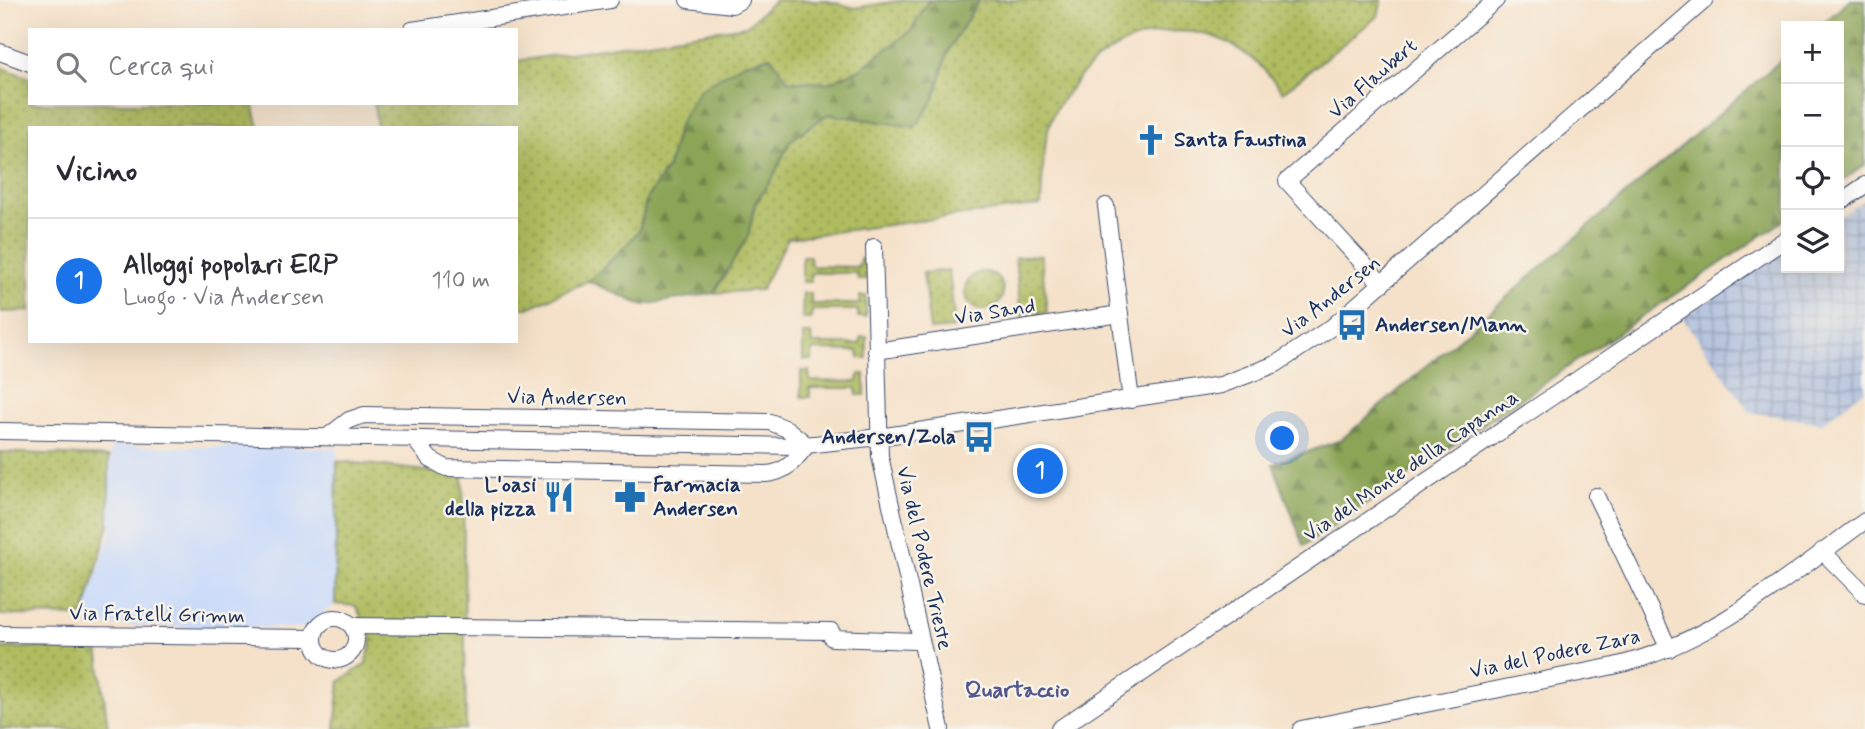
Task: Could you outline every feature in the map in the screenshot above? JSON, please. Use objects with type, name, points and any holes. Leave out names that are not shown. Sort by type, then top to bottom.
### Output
[{"type":"street","points":[[425,28],[610,0]]},
{"type":"street","points":[[688,0],[733,5],[741,0]]},
{"type":"street","name":"Via Flaubert","points":[[1382,284],[1287,181],[1496,0]]},
{"type":"street","name":"Via Andersen","points":[[0,431],[807,445],[878,437],[1221,385],[1260,371],[1292,355],[1319,337],[1705,0]]},
{"type":"street","points":[[0,52],[28,62]]},
{"type":"street","points":[[1844,200],[1865,185]]},
{"type":"street","points":[[1107,206],[1131,400]]},
{"type":"street","name":"Via del Monte della Capanna","points":[[1059,729],[1781,242]]},
{"type":"street","name":"Via del Podere Trieste","points":[[874,247],[878,437],[894,523],[941,729]]},
{"type":"street","name":"Via Sand","points":[[876,351],[1120,314]]},
{"type":"street","name":"Via Andersen","points":[[327,437],[349,420],[364,415],[546,418],[770,422],[787,429],[807,445]]},
{"type":"street","points":[[415,440],[435,464],[453,468],[766,474],[778,473],[790,466],[807,445]]},
{"type":"street","points":[[1596,496],[1669,649]]},
{"type":"street","name":"Via del Podere Zara","points":[[1301,729],[1614,666],[1669,649],[1713,628],[1865,521]]},
{"type":"street","points":[[1822,551],[1865,594]]},
{"type":"street","points":[[352,626],[355,633],[354,647],[344,658],[323,657],[314,646],[313,638],[318,626],[328,618],[341,619],[352,626],[831,631],[832,638],[915,641]]},
{"type":"street","name":"Via Fratelli Grimm","points":[[0,634],[313,638]]},
{"type":"shaded area","points":[[1865,200],[1865,390],[1822,423],[1750,412],[1682,317],[1781,253],[1781,273],[1844,273],[1844,213]]},
{"type":"shaded area","points":[[111,446],[337,448],[335,604],[304,628],[81,625],[111,530]]},
{"type":"green space","points":[[775,0],[824,0],[855,8],[904,0],[929,0],[911,31],[860,69],[828,83],[789,81],[679,125],[668,167],[647,198],[639,231],[588,281],[528,308],[518,308],[518,126],[377,126],[374,105],[518,105],[518,61],[746,26]]},
{"type":"green space","points":[[929,0],[979,0],[948,51],[934,99],[915,127],[828,114],[790,141],[773,177],[755,204],[748,236],[714,293],[642,305],[588,281],[639,231],[647,198],[668,167],[679,125],[699,90],[742,64],[770,56],[789,81],[828,83],[860,69],[911,31]]},
{"type":"green space","points":[[979,0],[1382,0],[1378,16],[1283,92],[1247,55],[1212,36],[1168,32],[1125,43],[1088,68],[1055,111],[1049,125],[1045,148],[1041,205],[788,238],[761,290],[714,293],[748,236],[755,204],[773,177],[790,141],[828,114],[915,127],[934,99],[948,51]]},
{"type":"green space","points":[[1850,0],[1865,0],[1865,165],[1844,180],[1844,21],[1826,21]]},
{"type":"green space","points":[[1781,60],[1781,222],[1304,546],[1273,464],[1341,440]]},
{"type":"green space","points":[[0,67],[28,77],[28,105],[253,105],[259,126],[28,126],[28,311],[0,312]]},
{"type":"green space","points":[[1041,255],[1047,313],[1021,316],[1015,258]]},
{"type":"green space","points":[[802,256],[810,256],[811,266],[859,267],[860,259],[866,259],[866,280],[858,280],[857,273],[811,273],[811,282],[802,282]]},
{"type":"green space","points":[[949,270],[955,328],[930,330],[923,273]]},
{"type":"green space","points":[[984,272],[997,278],[1003,291],[997,304],[984,310],[971,304],[965,291],[971,278]]},
{"type":"green space","points":[[803,293],[811,293],[811,304],[860,304],[860,296],[866,296],[866,317],[858,317],[858,310],[812,310],[811,319],[802,319]]},
{"type":"green space","points":[[803,334],[811,334],[812,344],[860,344],[861,337],[867,337],[867,358],[859,358],[858,351],[812,350],[812,360],[803,360]]},
{"type":"green space","points":[[801,371],[809,371],[810,381],[858,382],[859,374],[865,374],[865,395],[857,395],[856,388],[810,388],[810,397],[801,397]]},
{"type":"green space","points":[[0,452],[109,457],[109,523],[84,616],[0,615]]},
{"type":"green space","points":[[337,461],[463,475],[466,729],[335,729],[340,681],[366,664],[372,640],[356,606],[335,604]]},
{"type":"green space","points":[[98,647],[108,729],[0,729],[0,648]]},
{"type":"place","name":"Santa Faustina","points":[[1151,140]]},
{"type":"place","name":"Andersen/Mann","points":[[1352,325]]},
{"type":"place","name":"Andersen/Zola","points":[[979,437]]},
{"type":"place","name":"Alloggi popolari ERP","points":[[1040,471]]},
{"type":"place","name":"L'oasi della pizza","points":[[559,497]]},
{"type":"place","name":"Farmacia Andersen","points":[[630,497]]},
{"type":"district","name":"Quartaccio","points":[[1017,691]]}]
